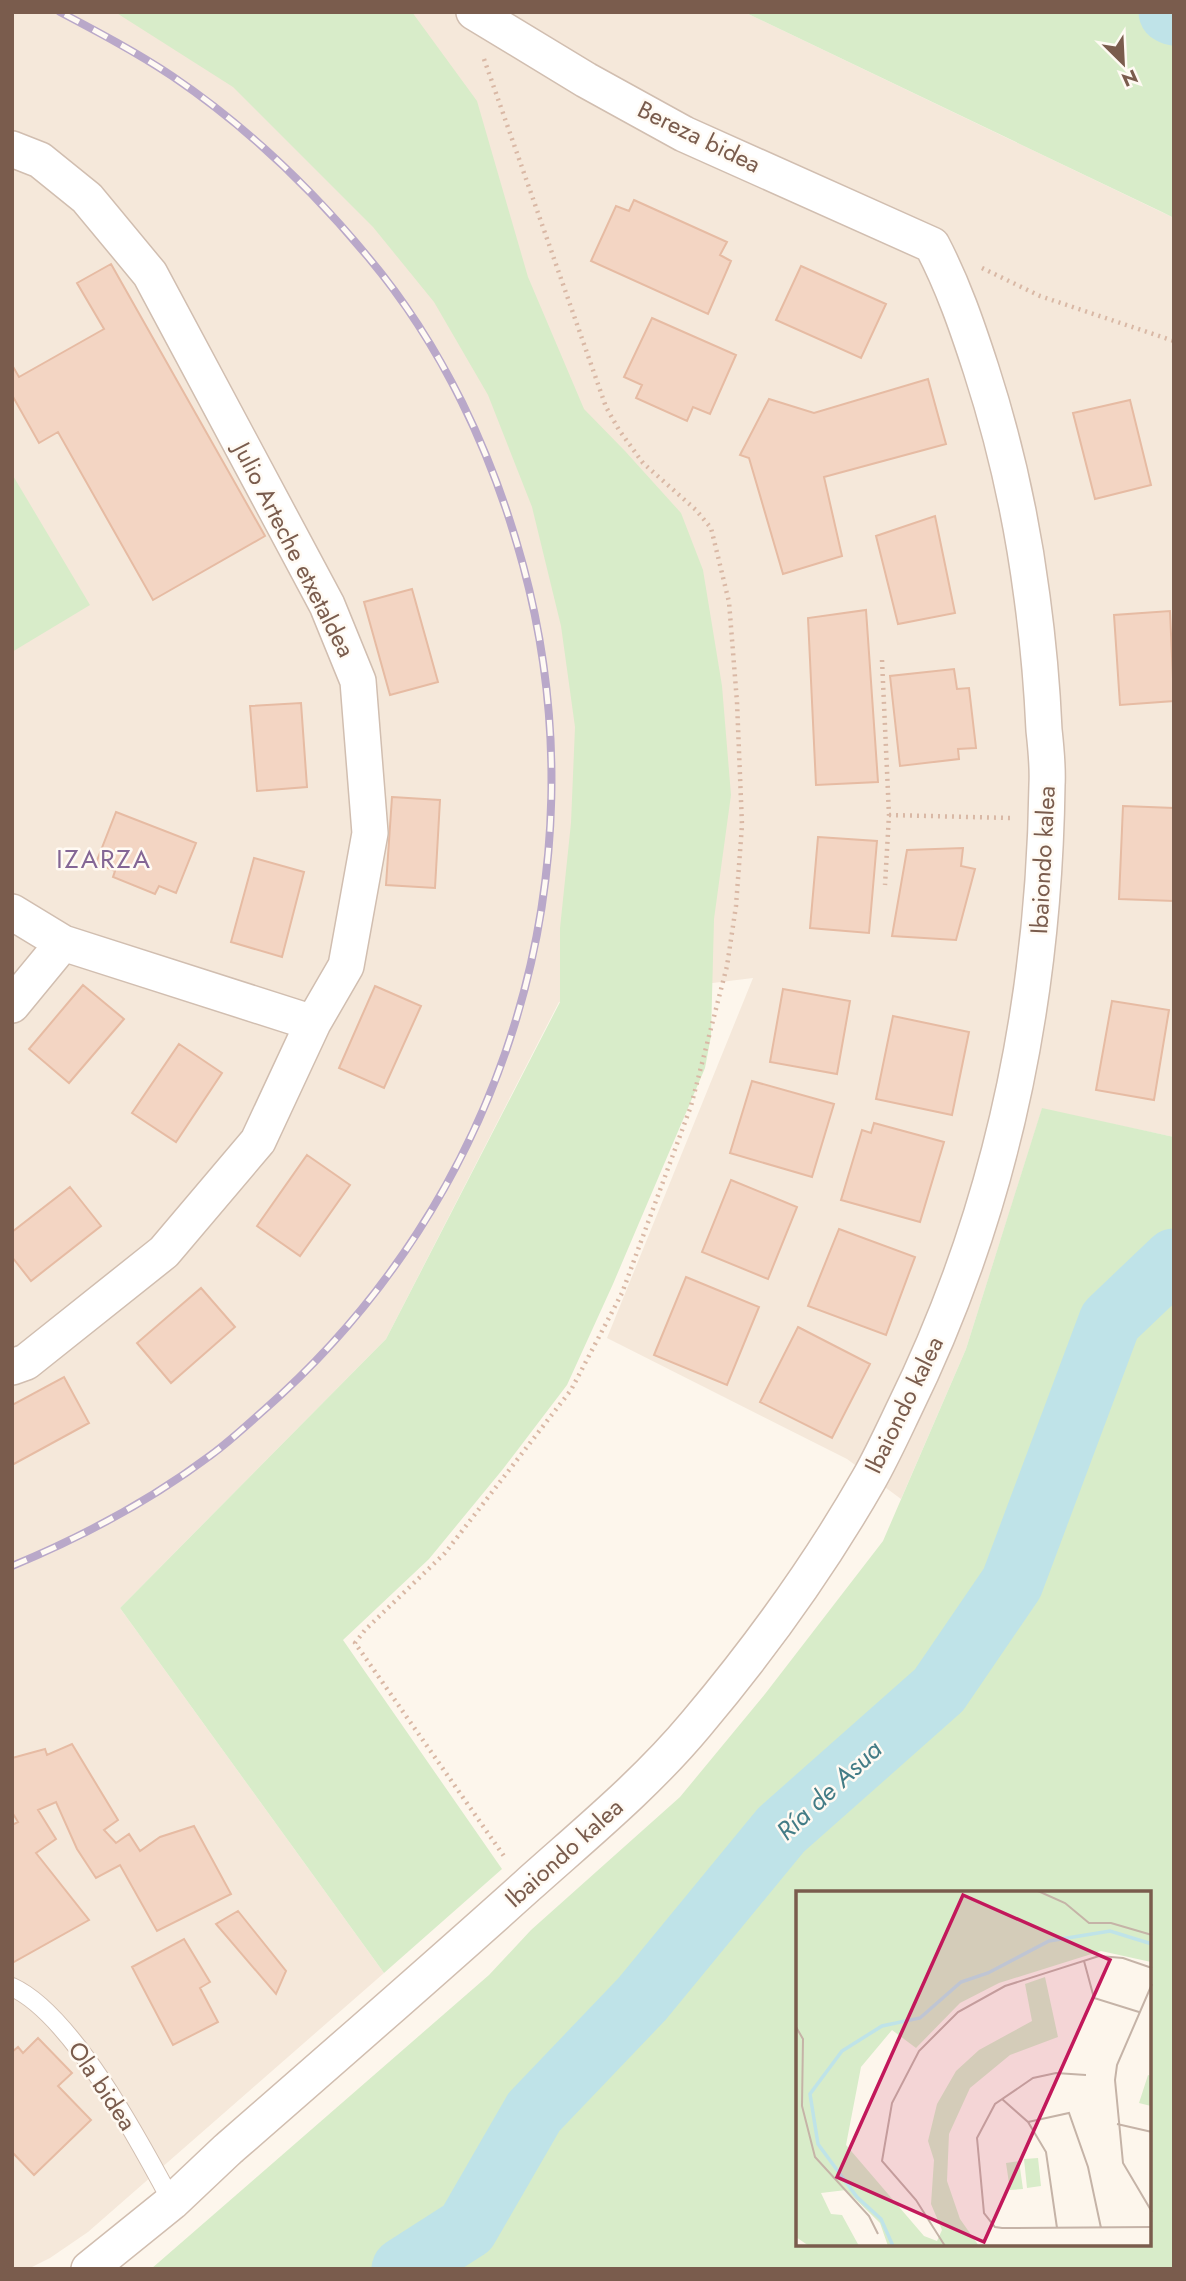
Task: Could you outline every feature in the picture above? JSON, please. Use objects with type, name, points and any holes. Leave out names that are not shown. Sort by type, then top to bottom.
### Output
[{"type":"street","name":"Bereza bidea","points":[[481,17],[586,80],[684,134],[932,245]]},
{"type":"street","name":"Julio Arteche etxetaldea","points":[[12,149],[40,160],[87,198],[150,274],[327,605],[358,681],[370,833],[346,966],[313,1023],[258,1141],[164,1252],[26,1362],[12,1367]]},
{"type":"street","name":"Ibaiondo kalea","points":[[89,2269],[172,2202],[227,2150],[631,1794],[692,1728],[751,1656],[830,1542],[871,1475],[929,1358],[971,1251],[1003,1143],[1018,1071],[1038,942],[1048,782],[1040,661],[1021,526],[994,408],[961,307],[932,245]]},
{"type":"street","points":[[12,912],[63,943],[313,1023]]},
{"type":"street","points":[[12,1005],[63,943]]},
{"type":"lane","name":"Ola bidea","points":[[12,1987],[37,2002],[72,2040],[118,2105],[172,2202]]},
{"type":"path","points":[[481,17],[480,48],[606,407],[643,463],[696,510],[711,528],[729,602],[737,702],[742,825],[734,918],[718,1008],[691,1106],[622,1293],[571,1390],[445,1553],[365,1630],[355,1643],[526,1888]]},
{"type":"path","points":[[980,268],[1040,296],[1174,341]]},
{"type":"path","points":[[882,660],[889,815],[885,884]]},
{"type":"path","points":[[889,815],[1011,818]]},
{"type":"shaded area","points":[[12,12],[744,12],[1174,218],[1174,1137],[1042,1109],[966,1349],[901,1499],[847,1459],[607,1338],[753,978],[559,1002],[386,1339],[120,1608],[384,1973],[88,2232],[50,2258],[28,2269],[12,2269]]},
{"type":"green space","points":[[115,12],[412,12],[477,101],[528,277],[584,409],[681,513],[703,570],[722,686],[731,795],[714,919],[711,1036],[705,1068],[567,1385],[429,1559],[343,1640],[502,1869],[384,1973],[120,1608],[386,1339],[560,1002],[560,928],[571,823],[575,727],[561,626],[532,507],[488,395],[434,302],[373,227],[233,87]]},
{"type":"green space","points":[[744,12],[1174,12],[1174,218],[1162,212]]},
{"type":"green space","points":[[12,474],[90,605],[12,652]]},
{"type":"green space","points":[[1042,1108],[1174,1137],[1174,2269],[151,2269],[489,1975],[531,1930],[680,1797],[765,1694],[883,1541],[966,1349]]},
{"type":"building","points":[[634,200],[727,242],[720,255],[731,261],[708,314],[591,261],[616,206],[629,211]]},
{"type":"building","points":[[111,264],[265,536],[153,600],[58,432],[39,443],[12,395],[12,365],[19,377],[104,329],[77,283]]},
{"type":"building","points":[[801,266],[886,304],[861,358],[776,320]]},
{"type":"building","points":[[652,318],[736,355],[710,414],[693,407],[687,421],[636,398],[642,385],[624,377]]},
{"type":"building","points":[[928,379],[946,444],[824,477],[842,556],[783,574],[749,458],[740,455],[769,399],[814,413]]},
{"type":"building","points":[[1130,400],[1151,485],[1095,499],[1073,413]]},
{"type":"building","points":[[935,516],[955,613],[898,624],[876,536]]},
{"type":"building","points":[[412,589],[438,682],[390,695],[364,602]]},
{"type":"building","points":[[866,610],[878,782],[816,785],[808,618]]},
{"type":"building","points":[[1170,611],[1174,701],[1120,705],[1114,615]]},
{"type":"building","points":[[954,669],[957,689],[969,688],[976,748],[958,749],[959,759],[900,766],[890,676]]},
{"type":"building","points":[[301,703],[307,787],[257,791],[250,706]]},
{"type":"building","points":[[392,797],[440,800],[435,888],[386,885]]},
{"type":"building","points":[[1123,806],[1174,808],[1174,901],[1119,899]]},
{"type":"building","points":[[116,812],[196,843],[176,893],[159,886],[155,894],[113,877],[115,871],[96,863]]},
{"type":"building","points":[[818,837],[877,841],[869,933],[810,928]]},
{"type":"building","points":[[963,848],[961,866],[975,869],[956,940],[892,936],[907,850]]},
{"type":"building","points":[[254,858],[304,872],[282,957],[231,942]]},
{"type":"building","points":[[83,985],[124,1019],[69,1083],[29,1049]]},
{"type":"building","points":[[375,986],[421,1006],[384,1088],[339,1068]]},
{"type":"building","points":[[783,989],[850,1001],[837,1074],[770,1062]]},
{"type":"building","points":[[1112,1001],[1169,1010],[1154,1100],[1096,1090]]},
{"type":"building","points":[[893,1016],[969,1032],[952,1115],[876,1099]]},
{"type":"building","points":[[179,1044],[222,1073],[176,1142],[132,1113]]},
{"type":"building","points":[[752,1081],[834,1104],[812,1177],[730,1153]]},
{"type":"building","points":[[874,1123],[944,1142],[920,1222],[841,1200],[862,1130],[871,1133]]},
{"type":"building","points":[[307,1155],[350,1185],[300,1256],[257,1226]]},
{"type":"building","points":[[731,1180],[797,1207],[768,1279],[702,1252]]},
{"type":"building","points":[[70,1187],[101,1226],[31,1281],[12,1257],[12,1232]]},
{"type":"building","points":[[839,1229],[915,1257],[886,1335],[808,1306]]},
{"type":"building","points":[[686,1277],[759,1307],[727,1385],[654,1355]]},
{"type":"building","points":[[201,1288],[235,1327],[171,1383],[137,1343]]},
{"type":"building","points":[[798,1327],[870,1364],[832,1438],[760,1402]]},
{"type":"building","points":[[64,1377],[89,1423],[12,1465],[12,1405]]},
{"type":"building","points":[[72,1744],[118,1820],[104,1830],[116,1843],[129,1834],[140,1851],[160,1837],[194,1826],[231,1894],[157,1931],[120,1865],[96,1878],[77,1849],[56,1802],[38,1810],[56,1839],[36,1853],[89,1920],[12,1963],[12,1825],[18,1822],[12,1812],[12,1758],[45,1749],[47,1755]]},
{"type":"building","points":[[238,1911],[286,1971],[276,1994],[216,1924]]},
{"type":"building","points":[[184,1939],[210,1982],[200,1988],[218,2022],[173,2045],[132,1967]]},
{"type":"building","points":[[38,2038],[72,2073],[58,2086],[91,2120],[34,2175],[12,2152],[12,2052],[18,2047],[23,2053]]},
{"type":"waterway","name":"Ría de Asua","points":[[1170,12],[1174,14]]},
{"type":"waterway","name":"Ría de Asua","points":[[403,2269],[467,2228],[534,2112],[642,1999],[781,1830],[939,1690],[1012,1583],[1110,1321],[1174,1260]]},
{"type":"railway","points":[[12,1566],[115,1517],[188,1472],[225,1444],[264,1410],[347,1326],[417,1233],[473,1132],[515,1024],[541,912],[551,797],[546,681],[523,565],[497,482],[480,442],[442,364],[419,327],[395,291],[346,231],[252,137],[172,76],[131,50],[60,12]]},
{"type":"district","name":"IZARZA","points":[[104,859]]}]
